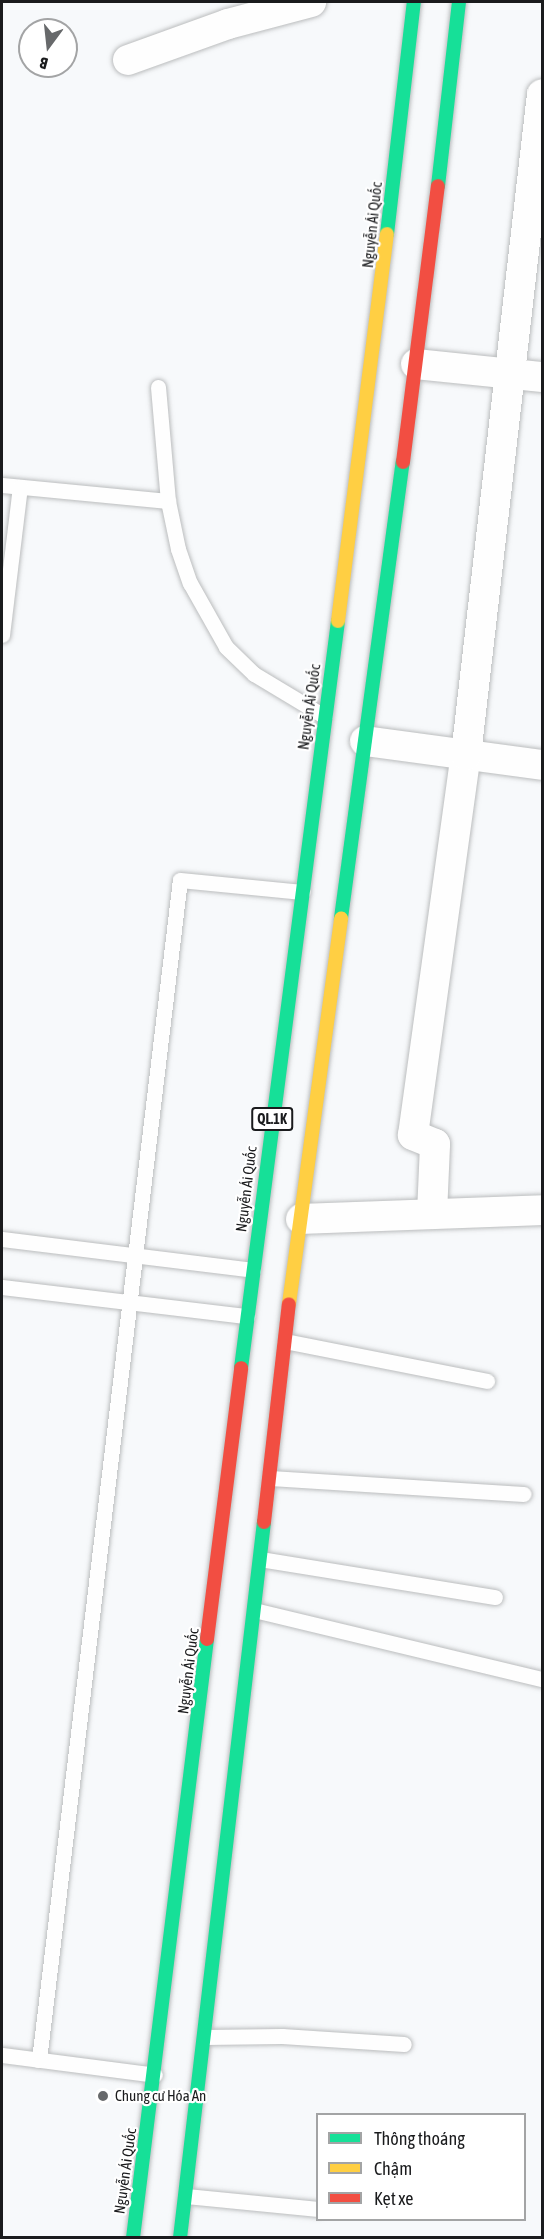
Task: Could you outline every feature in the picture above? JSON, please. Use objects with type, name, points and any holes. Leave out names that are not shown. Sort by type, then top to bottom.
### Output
[{"type":"main road","name":"Nguyễn Ái Quốc","points":[[133,2238],[155,2075],[247,1316],[324,716],[375,342],[414,2]]},
{"type":"main road","name":"QL.1K","points":[[180,2238],[285,1341],[416,364],[459,2]]},
{"type":"street","points":[[128,60],[228,24],[311,2]]},
{"type":"street","points":[[432,1215],[435,1144],[413,1135],[466,755],[513,374],[543,94]]},
{"type":"street","points":[[416,364],[543,377]]},
{"type":"street","points":[[365,741],[543,765]]},
{"type":"street","points":[[301,1219],[543,1210]]},
{"type":"lane","points":[[158,387],[168,501],[178,549],[190,583],[226,647],[254,674],[324,716]]},
{"type":"lane","points":[[2,485],[168,501]]},
{"type":"lane","points":[[2,635],[20,487]]},
{"type":"lane","points":[[39,2060],[180,880],[302,892]]},
{"type":"lane","points":[[2,1239],[253,1270]]},
{"type":"lane","points":[[2,1287],[247,1316]]},
{"type":"lane","points":[[285,1341],[487,1381]]},
{"type":"lane","points":[[270,1478],[523,1494]]},
{"type":"lane","points":[[260,1559],[495,1597]]},
{"type":"lane","points":[[254,1610],[543,1680]]},
{"type":"lane","points":[[205,2037],[282,2036],[404,2044]]},
{"type":"lane","points":[[2,2055],[155,2075]]},
{"type":"lane","points":[[186,2196],[316,2209]]},
{"type":"traffic: fast","points":[[387,234],[414,2]]},
{"type":"traffic: fast","points":[[438,186],[459,2]]},
{"type":"traffic: fast","points":[[341,918],[403,462]]},
{"type":"traffic: fast","points":[[241,1368],[338,621]]},
{"type":"traffic: fast","points":[[180,2238],[264,1522]]},
{"type":"traffic: fast","points":[[133,2238],[207,1639]]},
{"type":"traffic: slow","points":[[338,621],[387,234]]},
{"type":"traffic: slow","points":[[289,1304],[341,918]]},
{"type":"traffic: jam","points":[[403,462],[438,186]]},
{"type":"traffic: jam","points":[[264,1522],[289,1304]]},
{"type":"traffic: jam","points":[[207,1639],[241,1368]]},
{"type":"place","name":"Chung cư Hóa An","points":[[103,2096]]}]
